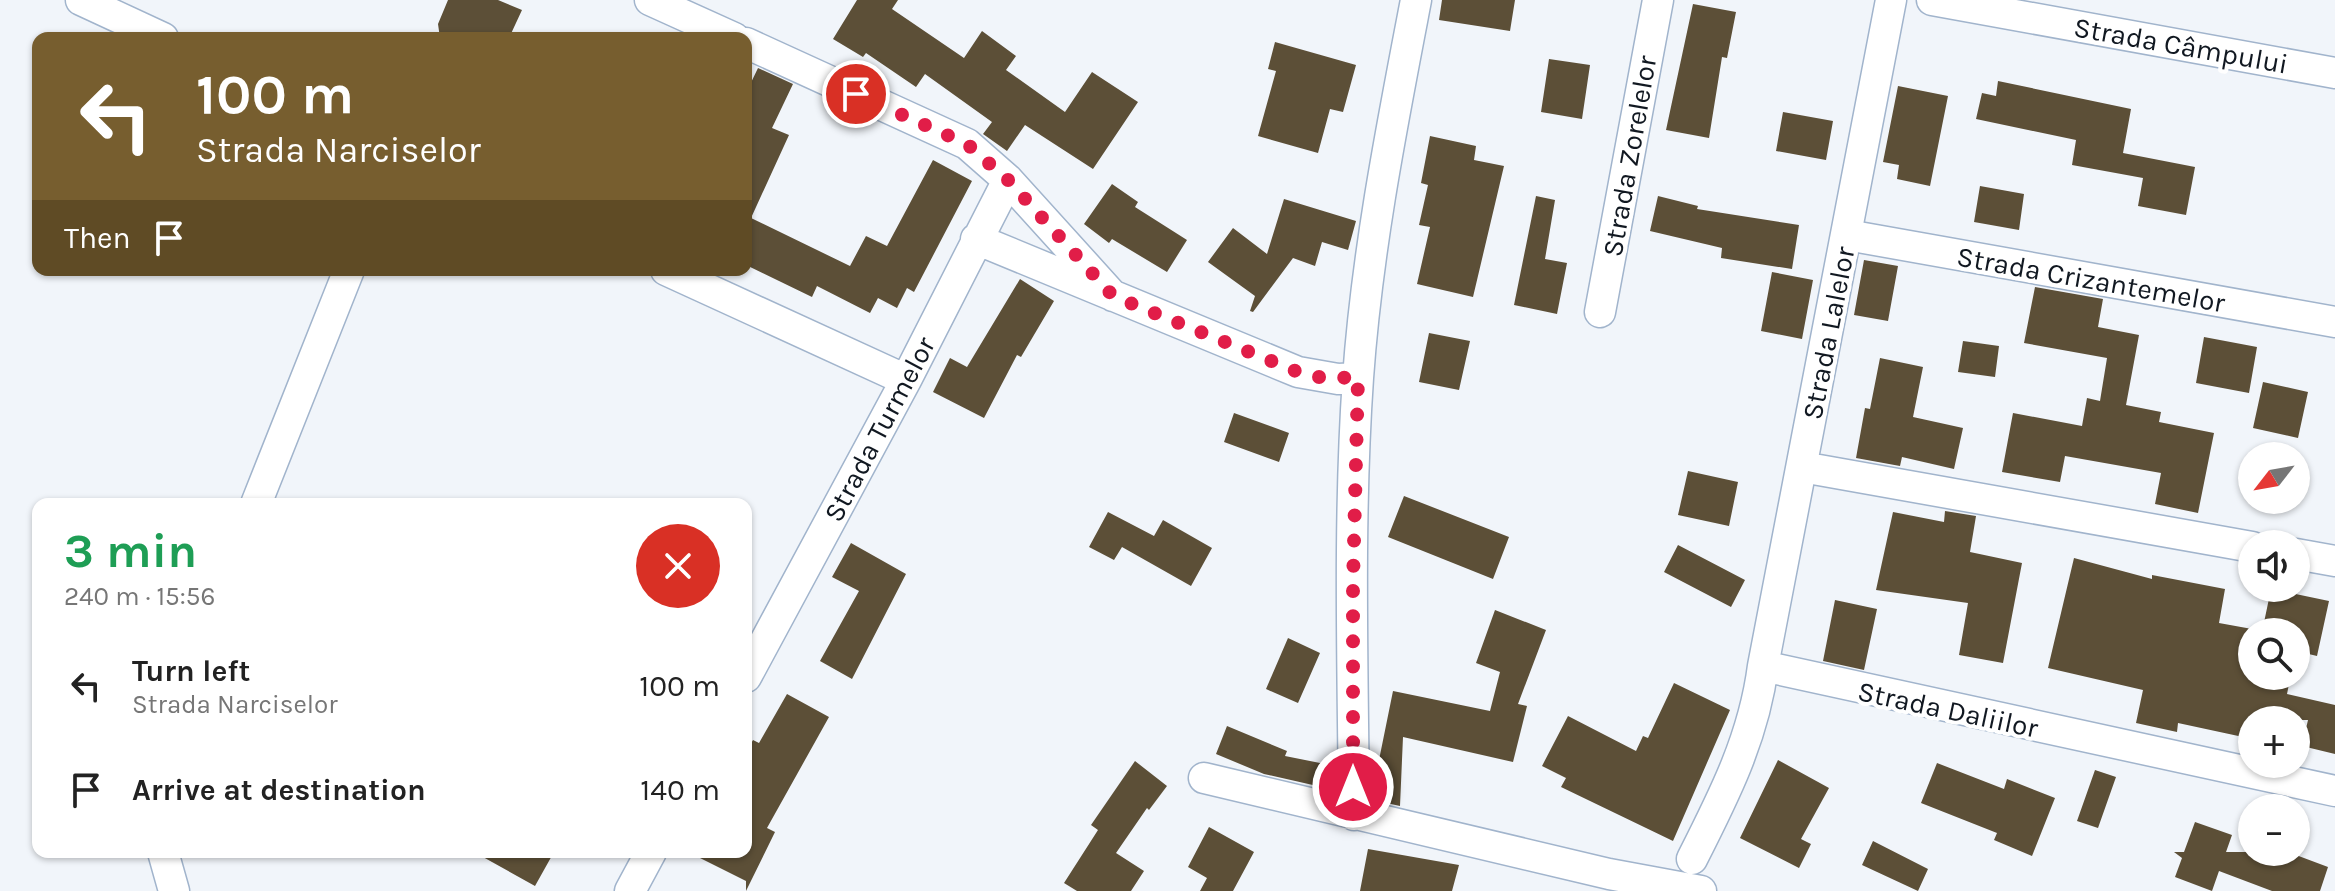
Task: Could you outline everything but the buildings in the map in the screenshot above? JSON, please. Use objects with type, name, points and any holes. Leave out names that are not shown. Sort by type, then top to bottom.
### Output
[{"type":"street","points":[[81,0],[150,32]]},
{"type":"street","points":[[650,0],[721,32]]},
{"type":"street","points":[[1354,815],[1353,584],[1358,378],[1384,165],[1416,0]]},
{"type":"street","name":"Strada Zorelelor","points":[[1600,312],[1658,0]]},
{"type":"street","name":"Strada Lalelor","points":[[1763,666],[1891,0]]},
{"type":"street","name":"Strada Câmpului","points":[[1932,0],[2335,73]]},
{"type":"street","points":[[752,46],[967,144],[1008,180],[1113,296]]},
{"type":"street","name":"Strada Turmelor","points":[[752,666],[906,380],[1008,180]]},
{"type":"street","name":"Strada Crizantemelor","points":[[1847,235],[2335,322]]},
{"type":"street","points":[[976,239],[1298,372],[1319,377],[1358,378]]},
{"type":"street","points":[[258,498],[347,276]]},
{"type":"street","points":[[679,276],[906,380]]},
{"type":"street","points":[[1802,467],[2238,545]]},
{"type":"street","points":[[2310,557],[2335,561]]},
{"type":"street","points":[[1692,859],[1741,757],[1758,704],[1763,666]]},
{"type":"street","name":"Strada Daliilor","points":[[1763,666],[2335,791]]},
{"type":"street","points":[[1204,778],[1605,882],[1701,891]]},
{"type":"street","points":[[165,858],[174,891]]},
{"type":"street","points":[[630,891],[648,858]]},
{"type":"route","points":[[856,94],[967,144],[1008,180],[1113,296],[1298,372],[1338,379],[1358,378],[1353,584],[1353,787]]}]
